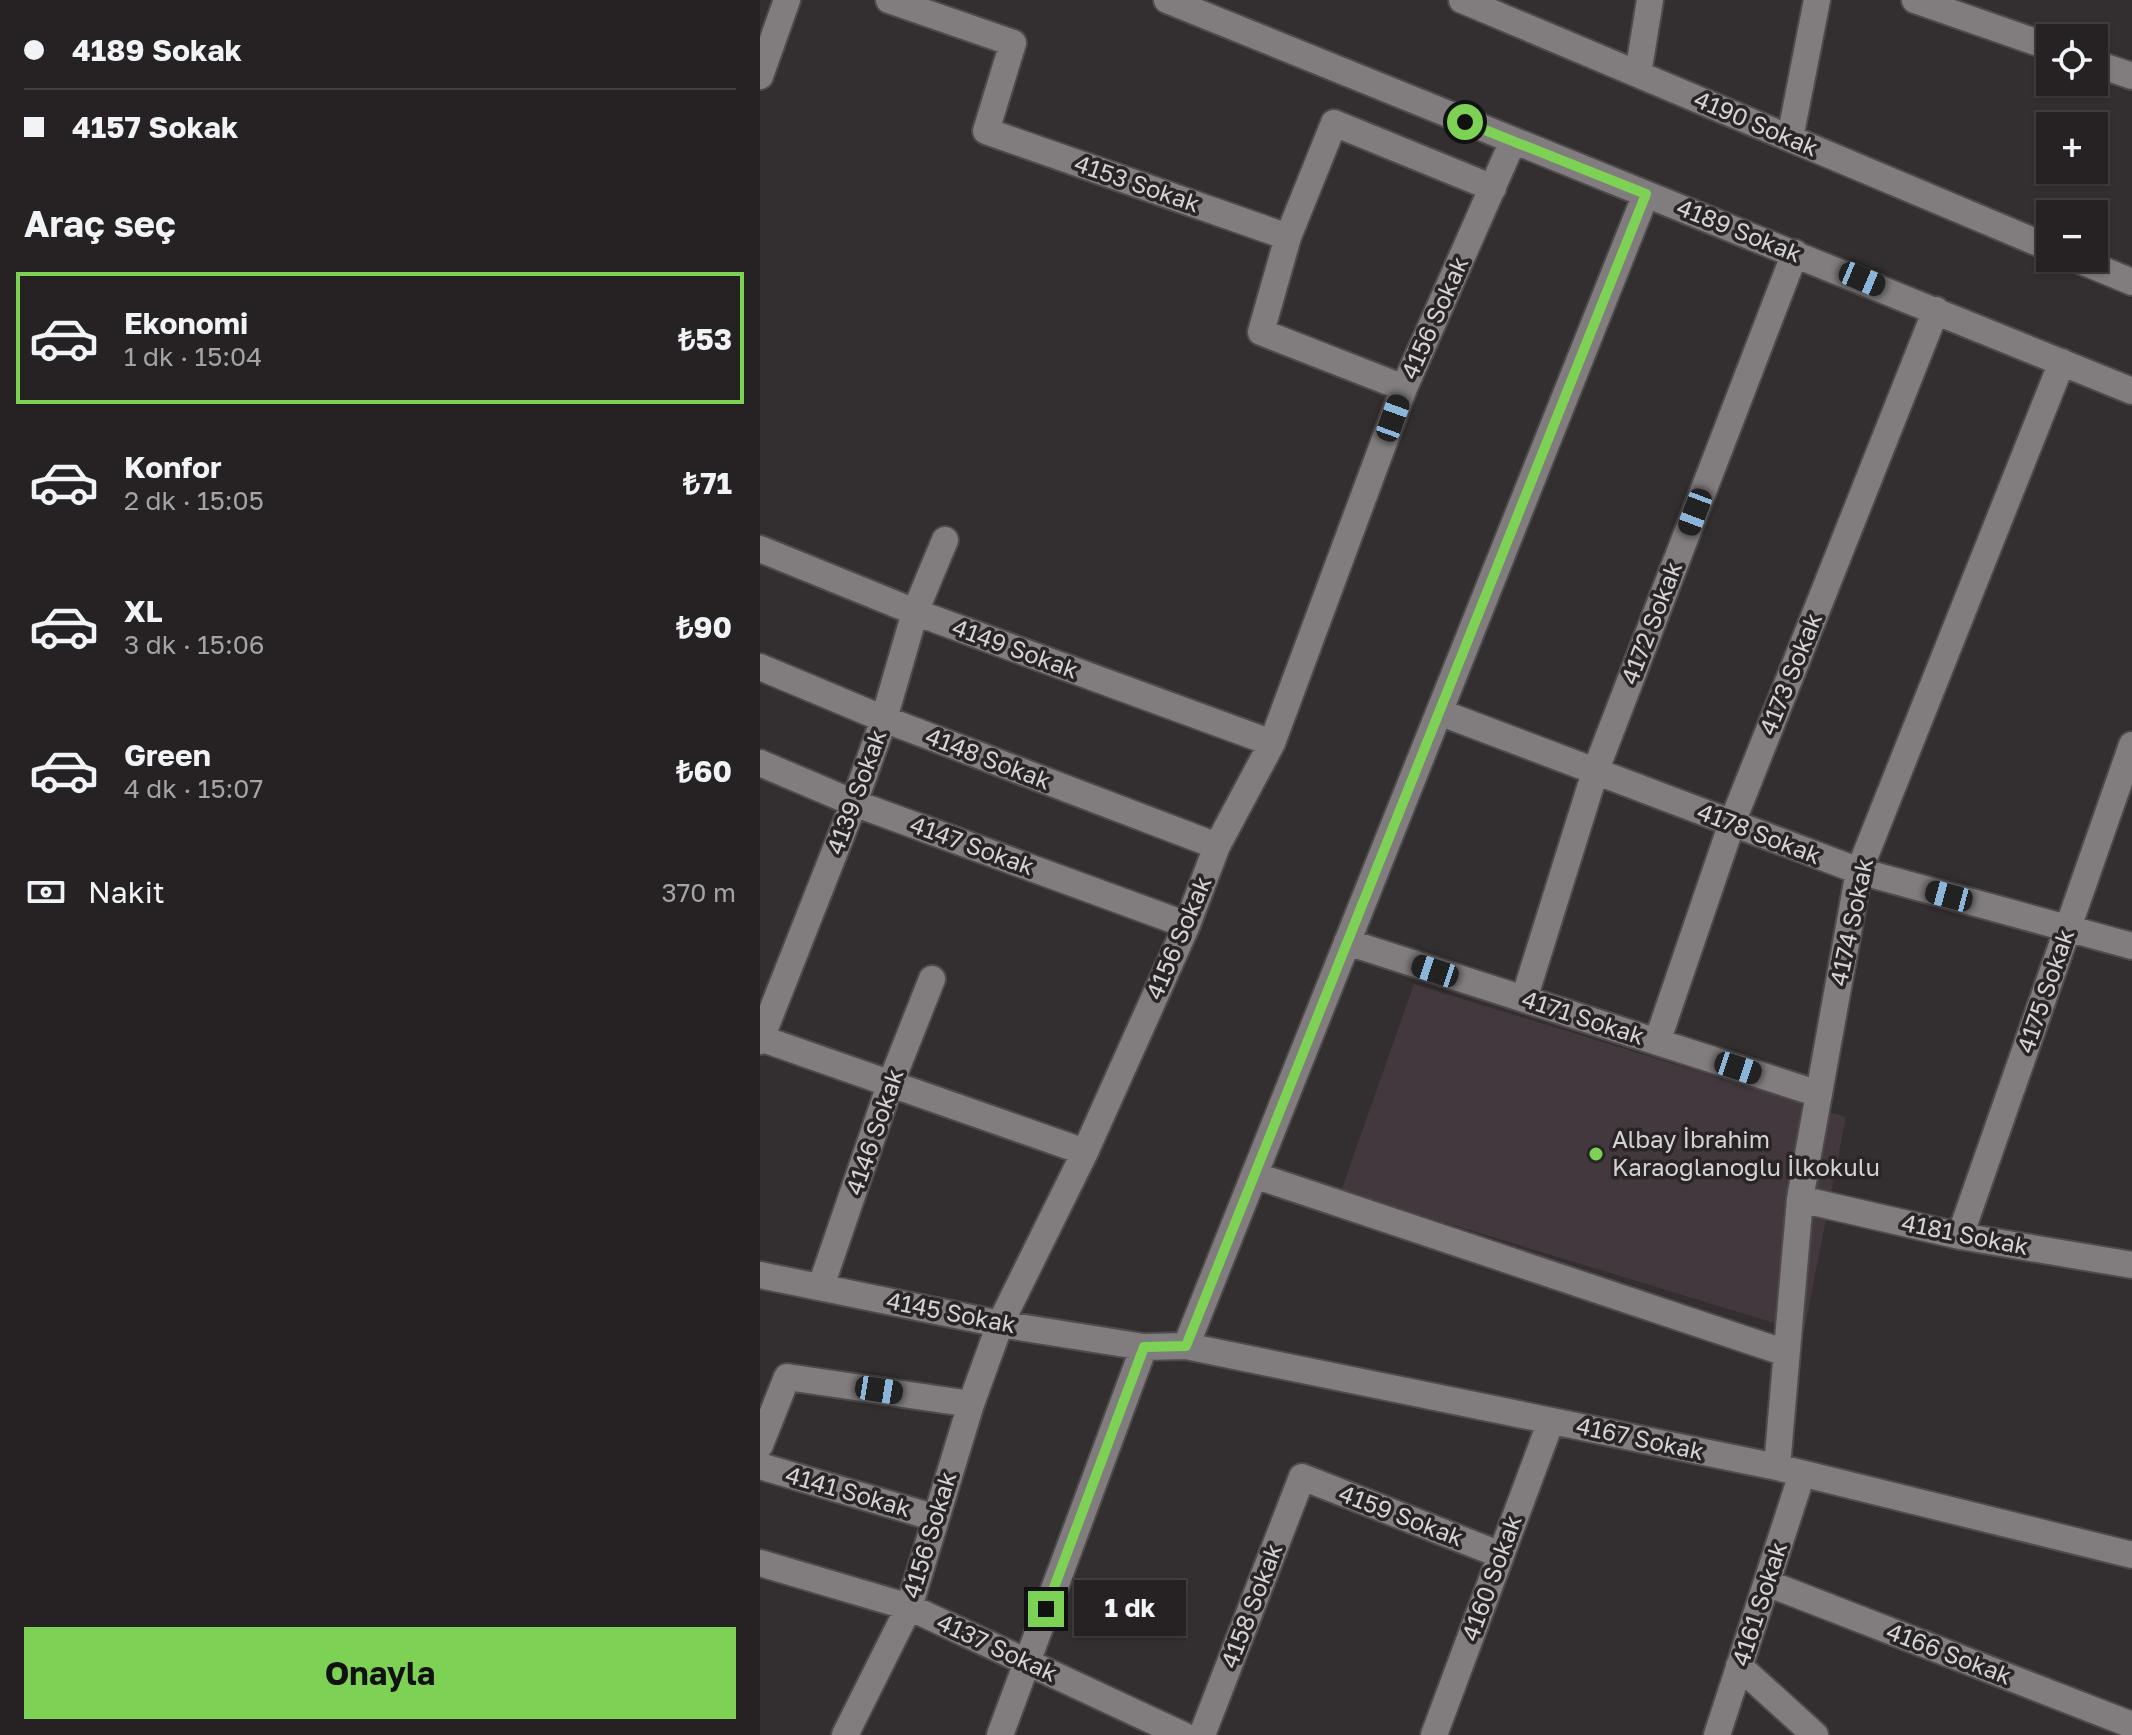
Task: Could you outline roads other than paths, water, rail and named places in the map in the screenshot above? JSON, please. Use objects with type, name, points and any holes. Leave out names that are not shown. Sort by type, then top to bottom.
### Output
[{"type":"street","points":[[760,76],[787,0]]},
{"type":"street","name":"4153 Sokak","points":[[889,0],[1013,43],[986,131],[1288,237]]},
{"type":"street","name":"4189 Sokak","points":[[1167,0],[2132,391]]},
{"type":"street","points":[[1638,74],[1650,0]]},
{"type":"street","points":[[1790,138],[1817,0]]},
{"type":"street","points":[[1915,0],[2036,42]]},
{"type":"street","name":"4190 Sokak","points":[[1474,2],[2036,242]]},
{"type":"street","points":[[2108,68],[2132,76]]},
{"type":"street","points":[[1404,388],[1261,332],[1288,237],[1334,123],[1493,188]]},
{"type":"street","name":"4156 Sokak","points":[[845,1735],[909,1607],[971,1404],[1000,1324],[1085,1152],[1187,925],[1217,846],[1272,743],[1404,388],[1513,141]]},
{"type":"street","points":[[1186,1346],[1646,194]]},
{"type":"street","name":"4172 Sokak","points":[[1524,999],[1595,772],[1795,253]]},
{"type":"street","points":[[2108,272],[2132,282]]},
{"type":"street","name":"4173 Sokak","points":[[1657,1042],[1732,823],[1936,310]]},
{"type":"street","name":"4174 Sokak","points":[[1789,1471],[1786,1353],[1800,1199],[1859,871],[2062,362]]},
{"type":"street","name":"4139 Sokak","points":[[760,1039],[854,803],[884,719],[915,612],[945,540]]},
{"type":"street","name":"4149 Sokak","points":[[760,549],[915,612],[1272,743]]},
{"type":"street","name":"4148 Sokak","points":[[760,667],[884,719],[1217,846]]},
{"type":"street","name":"4178 Sokak","points":[[1439,712],[1859,871],[2132,946]]},
{"type":"street","name":"4175 Sokak","points":[[1960,1236],[2132,745]]},
{"type":"street","name":"4147 Sokak","points":[[760,763],[854,803],[1187,925]]},
{"type":"street","name":"4171 Sokak","points":[[1347,942],[1819,1094]]},
{"type":"street","name":"4146 Sokak","points":[[821,1286],[890,1085],[932,979]]},
{"type":"street","points":[[760,1039],[1085,1152]]},
{"type":"street","points":[[1254,1175],[1786,1353]]},
{"type":"street","name":"4181 Sokak","points":[[1800,1199],[1960,1236],[2132,1265]]},
{"type":"street","name":"4145 Sokak","points":[[760,1275],[1000,1324],[1144,1347]]},
{"type":"street","name":"4167 Sokak","points":[[1144,1347],[1186,1346],[1789,1471],[2132,1555]]},
{"type":"street","points":[[1000,1735],[1144,1347]]},
{"type":"street","points":[[760,1445],[787,1377],[971,1404]]},
{"type":"street","name":"4160 Sokak","points":[[1434,1735],[1551,1421]]},
{"type":"street","name":"4141 Sokak","points":[[760,1466],[936,1518]]},
{"type":"street","name":"4161 Sokak","points":[[1717,1735],[1767,1583],[1789,1471]]},
{"type":"street","name":"4159 Sokak","points":[[1302,1477],[1501,1555]]},
{"type":"street","name":"4158 Sokak","points":[[1202,1735],[1302,1477]]},
{"type":"street","name":"4137 Sokak","points":[[760,1563],[909,1607],[1183,1735]]},
{"type":"street","name":"4166 Sokak","points":[[1767,1583],[2132,1725]]},
{"type":"street","points":[[1739,1666],[1815,1735]]},
{"type":"place","name":"Albay İbrahim Karaoğlanoğlu İlkokulu","points":[[1596,1154]]}]
